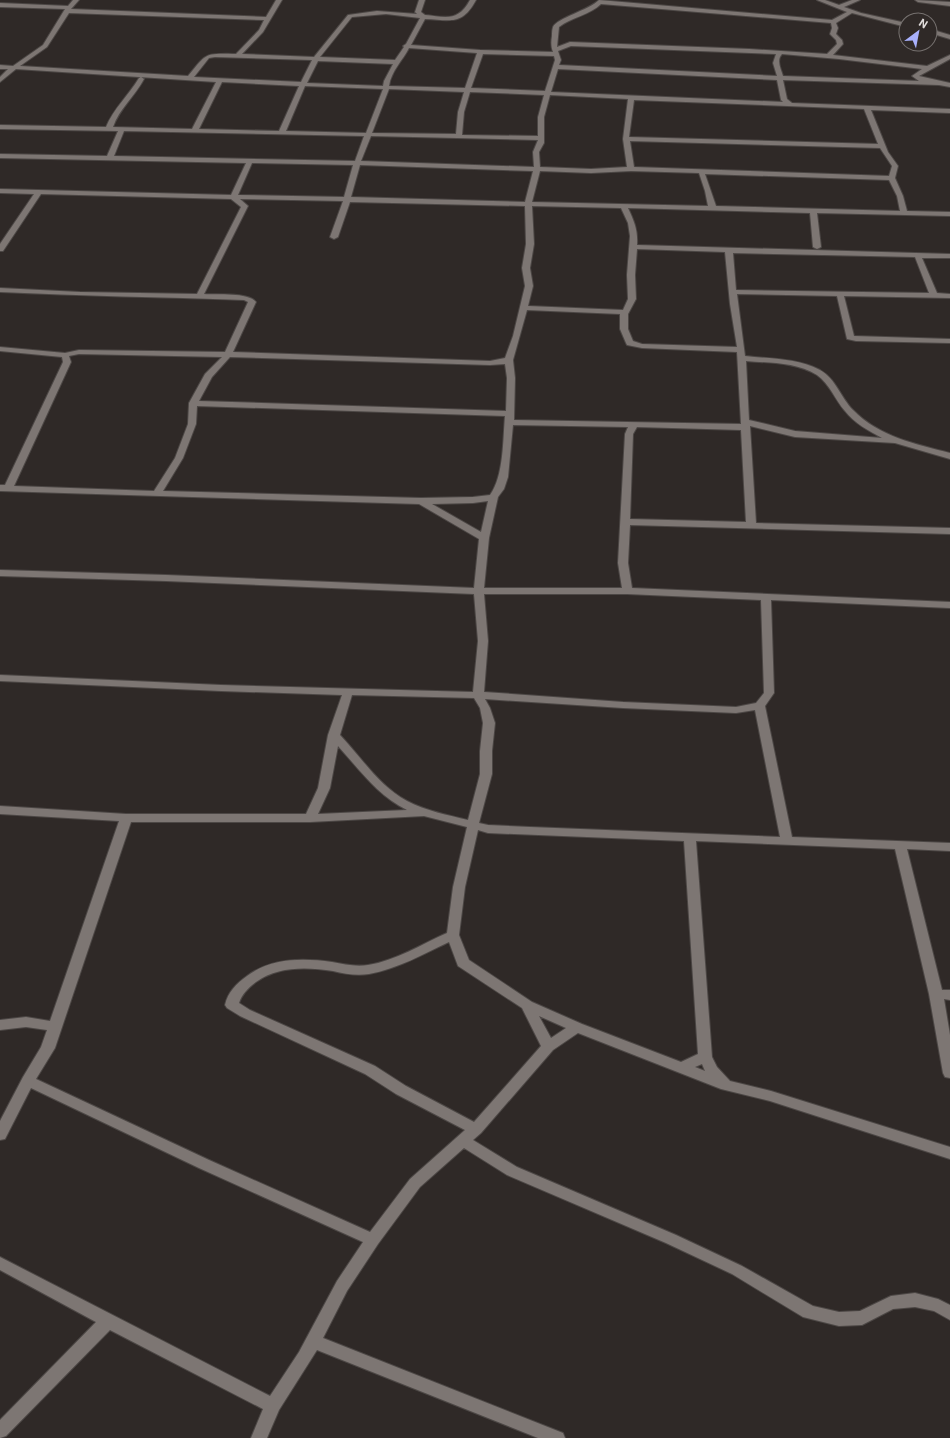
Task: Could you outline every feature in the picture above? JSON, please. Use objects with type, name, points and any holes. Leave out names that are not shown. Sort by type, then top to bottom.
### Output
[{"type":"street","points":[[8,5],[14,0]]},
{"type":"street","points":[[0,80],[45,46],[68,9],[76,0]]},
{"type":"street","points":[[238,55],[261,31],[279,0]]},
{"type":"street","points":[[422,0],[418,12],[423,16]]},
{"type":"street","points":[[282,132],[303,84],[316,60],[350,16],[367,12],[455,18],[467,11],[473,0]]},
{"type":"street","points":[[638,4],[648,0]]},
{"type":"street","points":[[820,0],[850,12],[898,23]]},
{"type":"street","points":[[839,7],[857,0]]},
{"type":"street","points":[[918,0],[950,4]]},
{"type":"street","points":[[850,12],[832,22],[602,1],[595,7],[556,26],[554,40],[555,52],[558,60],[541,117],[541,143],[536,152],[537,168],[528,204],[530,244],[526,268],[529,286],[517,336],[509,360],[511,378],[509,418],[503,477],[499,489],[493,497],[484,538],[479,591],[483,641],[478,695],[486,708],[489,723],[486,751],[486,774],[459,887],[453,935],[463,963],[527,1005],[577,1027],[726,1085],[798,1104],[873,1130],[950,1153]]},
{"type":"street","points":[[0,5],[269,19]]},
{"type":"street","points":[[334,237],[347,200],[357,164],[386,88],[387,81],[397,62],[404,53],[406,46],[423,16]]},
{"type":"street","points":[[829,55],[840,44],[839,40],[833,34],[834,28],[832,22]]},
{"type":"street","points":[[938,33],[950,37]]},
{"type":"street","points":[[554,40],[570,44],[829,55],[928,68]]},
{"type":"street","points":[[406,46],[480,52],[555,52],[570,44]]},
{"type":"street","points":[[459,136],[461,112],[480,52]]},
{"type":"street","points":[[781,52],[777,56],[776,63],[784,100],[790,104]]},
{"type":"street","points":[[189,79],[207,57],[220,54],[316,60],[397,62]]},
{"type":"street","points":[[950,57],[915,76],[916,78],[950,85]]},
{"type":"street","points":[[0,67],[138,77],[152,76],[386,88],[950,111]]},
{"type":"street","points":[[555,67],[780,78],[941,83]]},
{"type":"street","points":[[109,129],[113,118],[136,89],[138,77]]},
{"type":"street","points":[[194,132],[220,80]]},
{"type":"street","points":[[630,169],[626,140],[631,98]]},
{"type":"street","points":[[775,104],[784,100]]},
{"type":"street","points":[[867,108],[882,146],[895,166],[892,178],[900,196],[904,213]]},
{"type":"street","points":[[0,127],[540,138]]},
{"type":"street","points":[[110,157],[122,129]]},
{"type":"street","points":[[626,140],[882,146]]},
{"type":"street","points":[[0,162],[2,156],[110,157],[537,168],[591,171],[630,169],[892,178]]},
{"type":"street","points":[[233,197],[250,161]]},
{"type":"street","points":[[701,171],[704,181],[710,190],[713,207]]},
{"type":"street","points":[[0,191],[702,208],[713,207],[950,214]]},
{"type":"street","points":[[0,249],[39,192]]},
{"type":"street","points":[[199,296],[245,206],[233,197]]},
{"type":"street","points":[[623,206],[634,228],[632,299],[626,312],[624,329],[630,342],[634,345],[742,354],[804,366],[827,378],[844,405],[853,415],[897,442]]},
{"type":"street","points":[[813,211],[817,247]]},
{"type":"street","points":[[634,247],[729,251],[950,256]]},
{"type":"street","points":[[811,253],[817,247]]},
{"type":"street","points":[[817,247],[829,253]]},
{"type":"street","points":[[729,251],[734,304],[742,354],[751,525]]},
{"type":"street","points":[[918,256],[934,295]]},
{"type":"street","points":[[0,290],[80,294],[244,298],[252,302],[228,355],[208,376],[193,403],[192,424],[179,458],[157,494]]},
{"type":"street","points":[[734,292],[950,296]]},
{"type":"street","points":[[840,294],[850,337],[856,339],[950,342]]},
{"type":"street","points":[[524,308],[626,312]]},
{"type":"street","points":[[0,349],[66,358],[80,352],[490,363],[509,360]]},
{"type":"street","points":[[0,498],[4,488],[30,445],[66,358]]},
{"type":"street","points":[[193,403],[634,425],[746,425],[795,434],[897,442],[947,455],[950,446]]},
{"type":"street","points":[[627,591],[623,563],[629,434],[634,425]]},
{"type":"street","points":[[4,488],[157,494],[421,501],[473,500],[493,497]]},
{"type":"street","points":[[421,501],[484,538]]},
{"type":"street","points":[[626,522],[950,531]]},
{"type":"street","points":[[0,573],[158,577],[479,591],[627,591],[950,605]]},
{"type":"street","points":[[0,678],[348,692],[478,695],[623,705],[736,710],[760,706],[769,693],[766,598]]},
{"type":"street","points":[[310,818],[324,788],[334,735],[348,692]]},
{"type":"street","points":[[760,706],[787,840]]},
{"type":"street","points":[[334,735],[384,790],[402,803],[426,813],[488,829],[950,846]]},
{"type":"street","points":[[0,810],[126,818],[310,818],[426,813]]},
{"type":"street","points":[[0,1135],[28,1081],[48,1048],[126,818]]},
{"type":"street","points":[[690,836],[705,1057],[711,1070],[726,1085]]},
{"type":"street","points":[[900,844],[936,994],[950,1072]]},
{"type":"street","points":[[453,935],[372,969],[354,972],[320,966],[290,964],[275,966],[256,975],[239,990],[234,997],[232,1005],[245,1013],[370,1070],[401,1090],[476,1129]]},
{"type":"street","points":[[936,994],[950,995]]},
{"type":"street","points":[[527,1005],[548,1048]]},
{"type":"street","points":[[0,1025],[26,1022],[55,1027]]},
{"type":"street","points":[[259,1438],[273,1406],[305,1357],[342,1286],[373,1240],[415,1183],[476,1129],[548,1048],[577,1027]]},
{"type":"street","points":[[681,1068],[705,1057]]},
{"type":"street","points":[[28,1081],[204,1164],[373,1240]]},
{"type":"street","points":[[463,1141],[512,1171],[671,1239],[737,1270],[809,1312],[839,1319],[862,1318],[891,1303],[915,1300],[938,1306],[950,1313]]},
{"type":"street","points":[[0,1263],[108,1321],[273,1406]]},
{"type":"street","points":[[0,1431],[108,1321]]},
{"type":"street","points":[[313,1341],[538,1435],[557,1438]]}]
